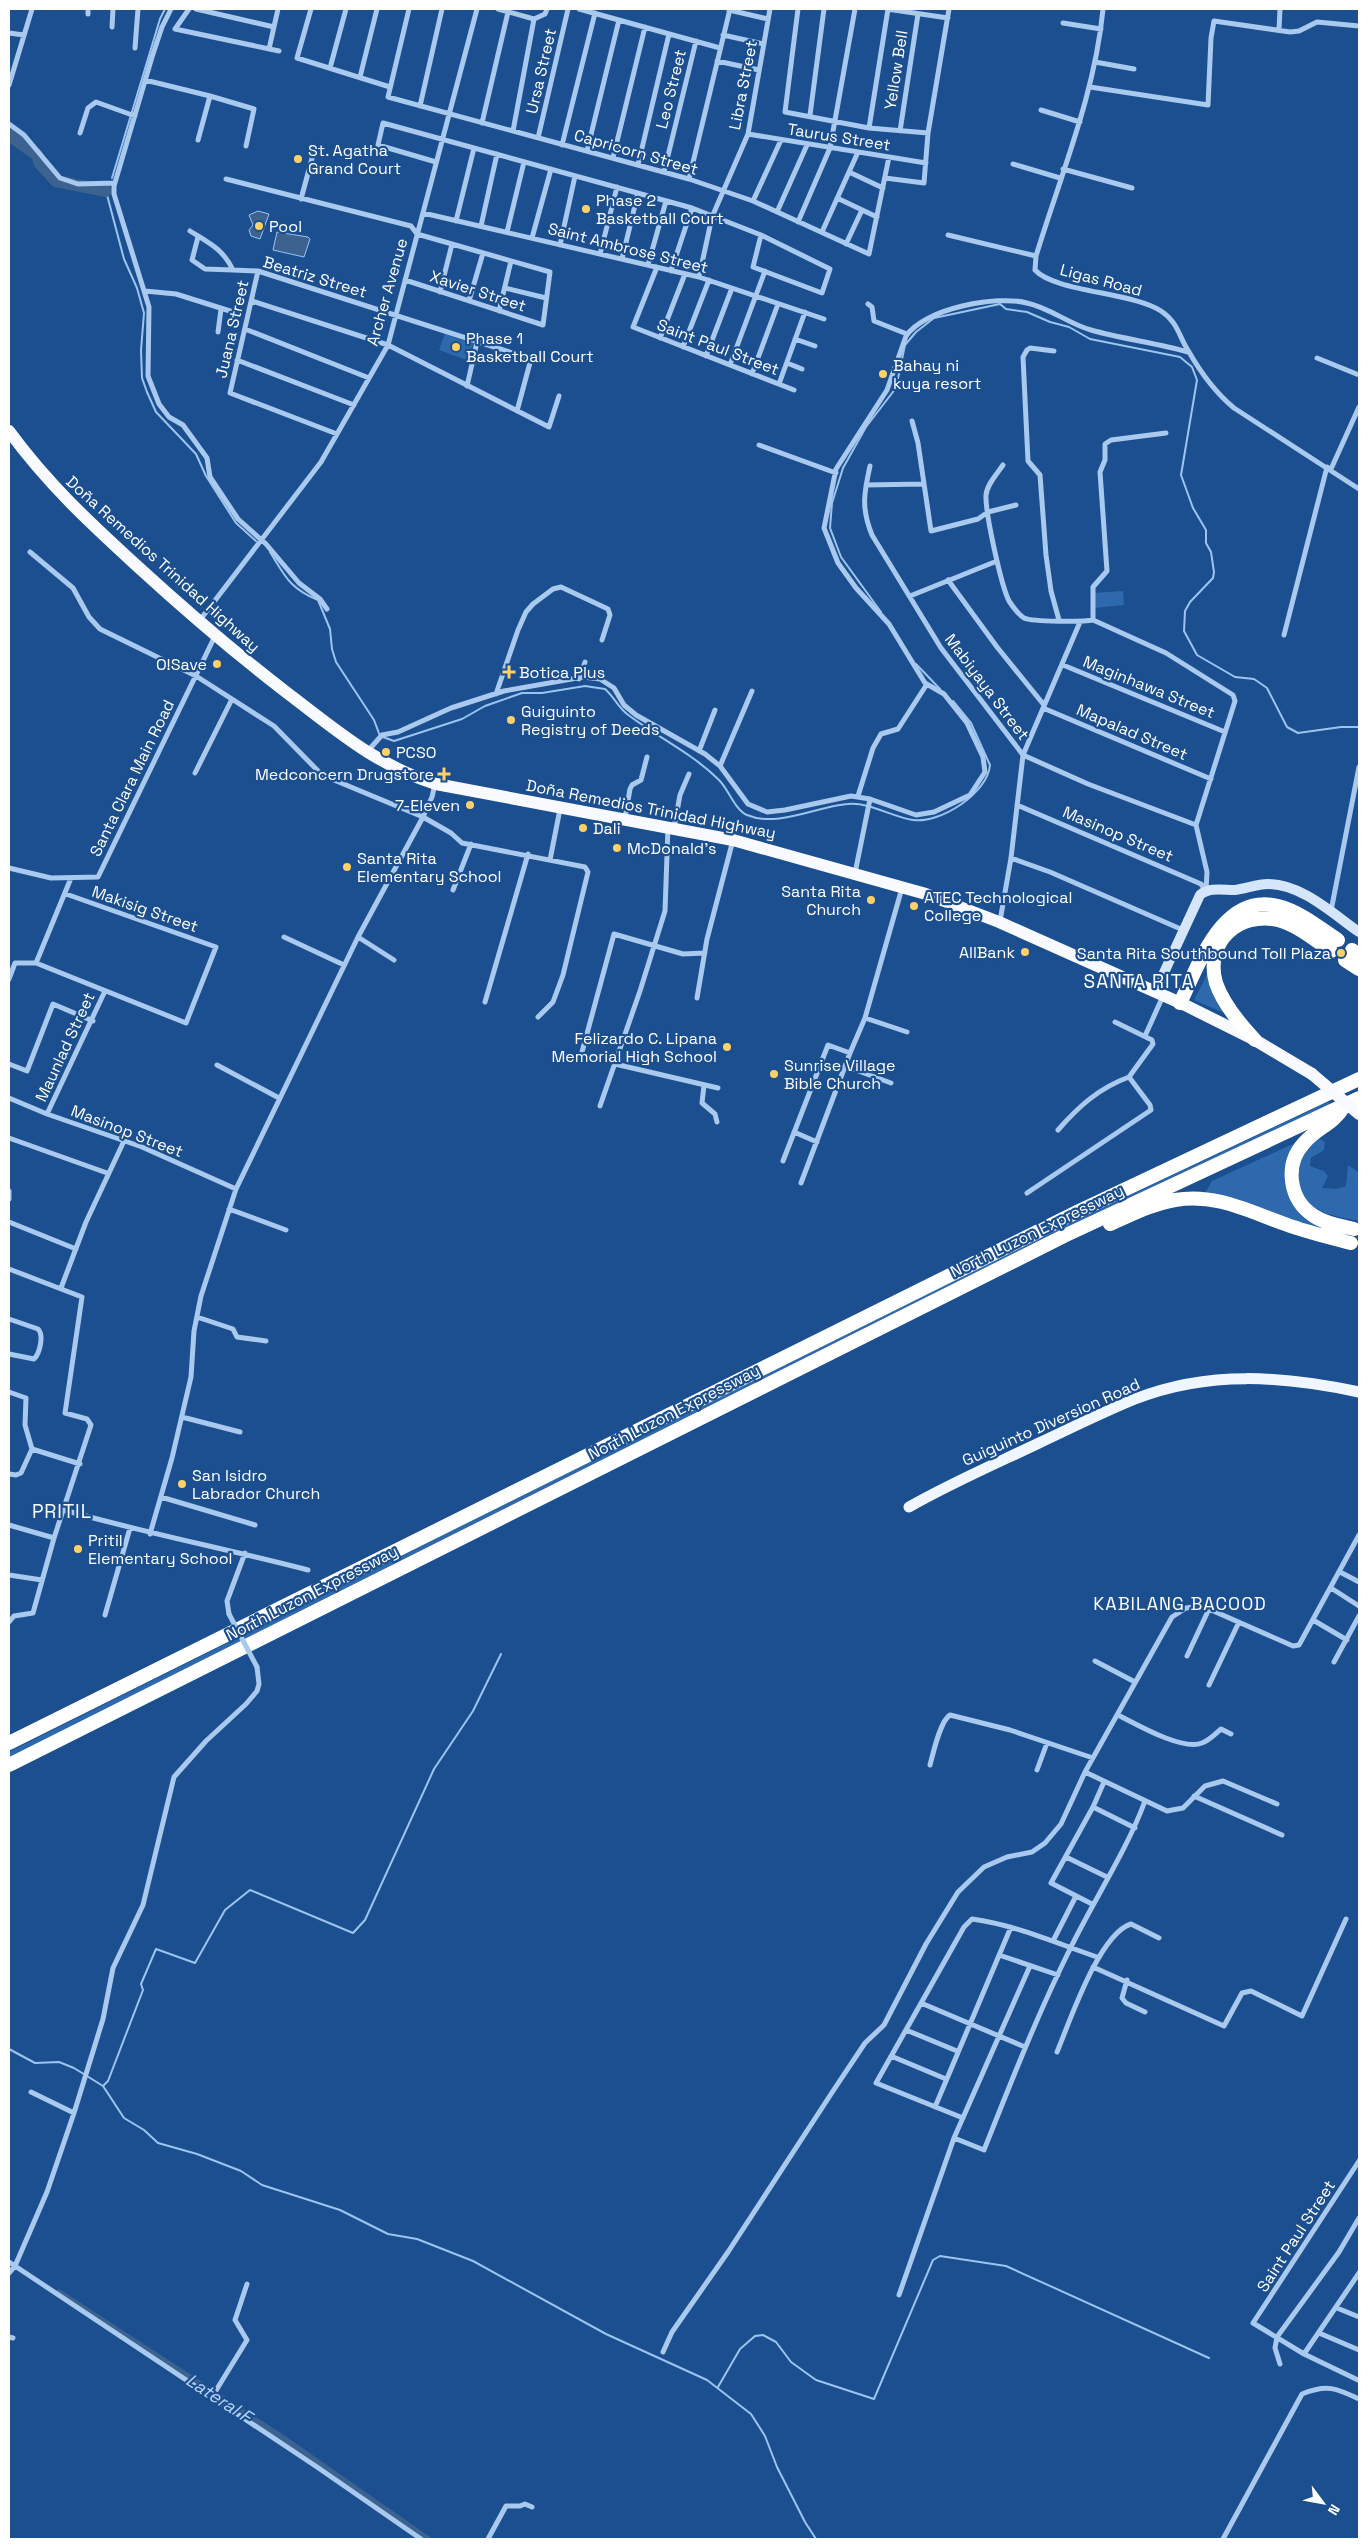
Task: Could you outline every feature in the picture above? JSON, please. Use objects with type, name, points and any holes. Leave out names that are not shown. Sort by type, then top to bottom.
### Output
[{"type":"highway","name":"Doña Remedios Trinidad Highway","points":[[9,431],[43,476],[77,512],[198,622],[366,753],[398,771],[436,784],[625,818],[733,840],[902,886],[999,922],[1182,1004],[1255,1040],[1312,1074],[1359,1114]]},
{"type":"highway","points":[[1252,906],[1278,906],[1297,915],[1335,946],[1287,923],[1262,918],[1250,919],[1235,926],[1224,937],[1182,1004],[1217,932],[1232,915],[1240,910],[1252,906]]},
{"type":"highway","points":[[1216,951],[1214,968],[1216,982],[1224,1000],[1255,1040]]},
{"type":"highway","points":[[1352,955],[1359,969]]},
{"type":"highway","points":[[1328,1092],[1336,1081],[1359,1069]]},
{"type":"highway","name":"North Luzon Expressway","points":[[9,1743],[1068,1216],[1359,1079]]},
{"type":"highway","name":"North Luzon Expressway","points":[[9,1765],[1064,1236],[1359,1098]]},
{"type":"highway","points":[[1346,1104],[1336,1119],[1313,1134],[1301,1146],[1294,1160],[1291,1175],[1296,1197],[1308,1212],[1323,1221],[1354,1229]]},
{"type":"highway","points":[[1064,1236],[1081,1236],[1151,1207],[1174,1200],[1204,1198],[1231,1203],[1294,1227],[1350,1243]]},
{"type":"main road","points":[[1159,994],[1200,894],[1206,890],[1242,889],[1269,884],[1286,886],[1331,912],[1359,932]]},
{"type":"main road","name":"Guiguinto Diversion Road","points":[[910,1507],[944,1488],[1114,1408],[1180,1385],[1223,1379],[1267,1378],[1359,1392]]},
{"type":"street","points":[[9,84],[15,59],[32,9]]},
{"type":"street","points":[[112,27],[113,9]]},
{"type":"street","points":[[135,48],[138,9]]},
{"type":"street","points":[[171,9],[162,27],[114,183],[114,194],[149,307],[148,376],[157,399],[169,417],[182,425],[207,458],[210,477],[238,519],[261,540],[300,583],[320,598],[327,609]]},
{"type":"street","points":[[189,9],[175,29],[279,51]]},
{"type":"street","points":[[198,9],[274,27]]},
{"type":"street","points":[[270,49],[278,9]]},
{"type":"street","points":[[311,9],[297,58],[390,87],[409,9]]},
{"type":"street","points":[[330,68],[346,9]]},
{"type":"street","points":[[360,77],[377,9]]},
{"type":"street","points":[[420,106],[442,9]]},
{"type":"street","name":"Archer Avenue","points":[[198,622],[321,462],[388,345],[476,9]]},
{"type":"street","points":[[498,9],[534,19],[545,14],[546,9]]},
{"type":"street","name":"Ursa Street","points":[[538,138],[568,9]]},
{"type":"street","points":[[579,9],[720,48]]},
{"type":"street","points":[[689,179],[730,9],[768,19]]},
{"type":"street","name":"Libra Street","points":[[699,277],[712,217],[748,134],[770,9]]},
{"type":"street","points":[[798,9],[785,112],[810,115],[869,128],[928,134]]},
{"type":"street","points":[[810,115],[824,9]]},
{"type":"street","points":[[798,222],[830,148],[837,121],[855,9]]},
{"type":"street","points":[[869,128],[888,9],[921,12],[948,18]]},
{"type":"street","points":[[885,178],[924,183],[928,134],[950,9]]},
{"type":"street","points":[[948,235],[1036,256],[1090,87],[1102,29],[1103,9]]},
{"type":"street","points":[[1279,30],[1280,9]]},
{"type":"street","points":[[482,123],[508,12]]},
{"type":"street","name":"Yellow Bell","points":[[900,131],[921,12]]},
{"type":"street","points":[[562,145],[595,13]]},
{"type":"street","points":[[512,131],[534,19]]},
{"type":"street","points":[[587,152],[619,20]]},
{"type":"street","points":[[1090,87],[1208,105],[1211,38],[1214,21],[1299,31],[1317,22],[1359,26]]},
{"type":"street","points":[[1064,23],[1102,29]]},
{"type":"street","points":[[613,158],[645,27]]},
{"type":"street","points":[[9,33],[24,35]]},
{"type":"street","points":[[638,165],[669,34]]},
{"type":"street","points":[[723,35],[764,44]]},
{"type":"street","name":"Leo Street","points":[[664,172],[696,41]]},
{"type":"street","points":[[9,59],[15,59]]},
{"type":"street","points":[[717,61],[759,70]]},
{"type":"street","points":[[1096,62],[1134,69]]},
{"type":"street","points":[[145,80],[254,109],[246,146]]},
{"type":"street","name":"Capricorn Street","points":[[390,87],[388,97],[689,179],[753,201],[869,254],[877,217]]},
{"type":"street","points":[[198,140],[210,96]]},
{"type":"street","points":[[80,133],[88,108],[96,102],[134,115]]},
{"type":"street","points":[[1041,110],[1080,122]]},
{"type":"street","points":[[436,162],[378,145],[383,123],[692,208],[761,235],[830,269],[822,293],[753,267],[761,235]]},
{"type":"street","points":[[9,124],[24,135],[60,178],[78,184],[114,183]]},
{"type":"street","name":"Taurus Street","points":[[748,134],[926,163]]},
{"type":"street","points":[[753,201],[781,140]]},
{"type":"street","points":[[777,212],[807,144]]},
{"type":"street","points":[[456,220],[474,148]]},
{"type":"street","points":[[301,199],[314,151]]},
{"type":"street","points":[[822,232],[858,152]]},
{"type":"street","points":[[481,226],[497,154]]},
{"type":"street","points":[[837,198],[877,217],[889,157]]},
{"type":"street","points":[[507,232],[524,162]]},
{"type":"street","points":[[1013,164],[1060,178]]},
{"type":"street","points":[[532,238],[551,169]]},
{"type":"street","points":[[1063,169],[1132,188]]},
{"type":"street","points":[[849,172],[883,188]]},
{"type":"street","points":[[560,245],[575,176]]},
{"type":"street","points":[[226,179],[411,226],[417,234],[550,272],[546,298],[505,288]]},
{"type":"street","points":[[600,254],[618,187]]},
{"type":"street","points":[[622,259],[638,193]]},
{"type":"street","points":[[648,265],[666,200]]},
{"type":"street","points":[[671,271],[692,208]]},
{"type":"street","points":[[846,244],[862,210]]},
{"type":"street","name":"Saint Ambrose Street","points":[[423,213],[699,277],[824,319]]},
{"type":"street","points":[[190,231],[226,255],[233,270]]},
{"type":"street","name":"Beatriz Street","points":[[198,236],[192,260],[205,269],[258,271],[530,360],[517,411]]},
{"type":"street","points":[[440,292],[452,244]]},
{"type":"street","points":[[469,301],[483,253]]},
{"type":"street","name":"Ligas Road","points":[[1036,256],[1034,270],[1046,279],[1129,299],[1160,310],[1177,326],[1188,352],[1216,393],[1225,401],[1359,489]]},
{"type":"street","points":[[499,311],[511,261]]},
{"type":"street","name":"Saint Paul Street","points":[[657,267],[633,327],[794,390]]},
{"type":"street","name":"Juana Street","points":[[258,271],[230,393],[337,434]]},
{"type":"street","points":[[730,365],[765,271]]},
{"type":"street","points":[[660,338],[685,274]]},
{"type":"street","name":"Xavier Street","points":[[405,280],[542,325],[546,298]]},
{"type":"street","points":[[683,346],[709,280]]},
{"type":"street","points":[[706,356],[732,288]]},
{"type":"street","points":[[145,291],[176,294],[230,311]]},
{"type":"street","points":[[252,300],[388,345],[548,427],[559,396]]},
{"type":"street","points":[[366,753],[380,737],[407,728],[451,708],[519,687],[579,679],[600,679],[609,683],[624,705],[636,715],[699,751],[720,766],[748,804],[767,812],[858,796],[916,815],[934,812],[970,795],[985,772],[983,757],[967,722],[944,694],[927,684],[909,661],[889,624],[856,588],[838,563],[824,528],[836,473],[854,439],[887,390],[907,334],[925,319],[936,314],[1009,300],[1047,310],[1086,329],[1188,352]]},
{"type":"street","points":[[752,374],[778,304]]},
{"type":"street","points":[[868,304],[872,307],[874,321],[907,334]]},
{"type":"street","points":[[218,332],[221,309]]},
{"type":"street","points":[[779,384],[805,312]]},
{"type":"street","points":[[246,329],[369,378]]},
{"type":"street","points":[[796,339],[815,346]]},
{"type":"street","points":[[467,386],[477,342]]},
{"type":"street","points":[[1054,350],[1030,348],[1023,357],[1028,462],[1040,476],[1047,564],[1058,620]]},
{"type":"street","points":[[1317,358],[1359,375]]},
{"type":"street","points":[[238,360],[354,404]]},
{"type":"street","points":[[787,363],[802,369]]},
{"type":"street","points":[[1284,635],[1329,468],[1359,408]]},
{"type":"street","points":[[912,421],[918,443],[931,531],[978,519],[988,512],[1016,505]]},
{"type":"street","points":[[1093,620],[1094,587],[1107,571],[1100,472],[1105,460],[1105,444],[1111,440],[1166,433]]},
{"type":"street","points":[[759,444],[836,473]]},
{"type":"street","points":[[1003,465],[992,480],[986,495],[997,561],[1008,600],[1017,612],[1025,618],[1036,621],[1080,622],[1093,620],[1166,653],[1233,695],[1235,701],[1196,825],[1207,872],[1206,890]]},
{"type":"street","name":"Mabiyaya Street","points":[[870,466],[863,498],[866,518],[872,535],[941,648],[1023,755],[1088,784],[1196,825]]},
{"type":"street","points":[[866,485],[923,484]]},
{"type":"street","points":[[30,552],[73,588],[93,623],[116,637],[196,676],[274,726],[322,776],[423,817],[452,833],[462,843],[528,854],[585,867],[588,872],[563,975],[552,1002],[538,1017]]},
{"type":"street","points":[[910,596],[997,561]]},
{"type":"street","points":[[948,580],[1044,706]]},
{"type":"street","points":[[496,694],[504,665],[526,612],[553,589],[565,587],[608,609],[610,615],[602,640]]},
{"type":"street","points":[[999,922],[1011,858],[1023,755],[1080,622]]},
{"type":"street","name":"Santa Clara Main Road","points":[[9,868],[50,878],[98,877],[215,636]]},
{"type":"street","points":[[579,679],[585,662]]},
{"type":"street","name":"Maginhawa Street","points":[[1063,665],[1225,732]]},
{"type":"street","points":[[858,796],[874,748],[881,734],[898,729],[927,684]]},
{"type":"street","points":[[720,766],[752,691]]},
{"type":"street","points":[[194,773],[232,699]]},
{"type":"street","name":"Mapalad Street","points":[[1044,706],[1211,779]]},
{"type":"street","points":[[699,751],[715,710]]},
{"type":"street","points":[[625,818],[630,790],[632,785],[641,780],[647,757]]},
{"type":"street","points":[[1331,912],[1359,767]]},
{"type":"street","points":[[600,1106],[654,948],[665,910],[671,828],[680,795],[689,774]]},
{"type":"street","points":[[150,1534],[191,1377],[201,1296],[236,1189],[358,937],[423,817],[436,784]]},
{"type":"street","points":[[855,873],[869,801]]},
{"type":"street","name":"Masinop Street","points":[[1017,805],[1201,884],[1206,890]]},
{"type":"street","points":[[550,860],[560,807]]},
{"type":"street","points":[[696,998],[733,840]]},
{"type":"street","points":[[453,890],[471,844]]},
{"type":"street","points":[[485,1002],[528,854]]},
{"type":"street","points":[[1011,858],[1050,872],[1184,930]]},
{"type":"street","points":[[36,963],[71,878]]},
{"type":"street","points":[[801,1183],[865,1018],[902,886]]},
{"type":"street","name":"Makisig Street","points":[[66,894],[216,947],[186,1023],[105,991]]},
{"type":"street","points":[[582,1052],[614,934],[654,948],[683,954],[705,953]]},
{"type":"street","points":[[284,937],[344,965]]},
{"type":"street","points":[[358,937],[394,960]]},
{"type":"street","points":[[9,960],[36,963],[105,991]]},
{"type":"street","points":[[9,979],[15,962]]},
{"type":"street","name":"Maunlad Street","points":[[47,1114],[93,1021],[105,991]]},
{"type":"street","points":[[1145,1036],[1159,994]]},
{"type":"street","points":[[9,1064],[27,1071],[53,1004],[93,1021]]},
{"type":"street","points":[[865,1018],[907,1032]]},
{"type":"street","points":[[1058,1130],[1087,1099],[1107,1085],[1129,1077],[1153,1044],[1152,1040],[1115,1022]]},
{"type":"street","points":[[783,1161],[828,1045],[850,1053]]},
{"type":"street","points":[[615,1064],[718,1088]]},
{"type":"street","points":[[217,1065],[279,1098]]},
{"type":"street","points":[[845,1066],[891,1083]]},
{"type":"street","points":[[1027,1193],[1150,1110],[1150,1105],[1129,1077]]},
{"type":"street","points":[[704,1085],[702,1103],[715,1114],[716,1122]]},
{"type":"street","name":"Masinop Street","points":[[9,1098],[47,1114],[124,1141],[236,1189]]},
{"type":"street","points":[[794,1132],[817,1142]]},
{"type":"street","points":[[9,1138],[107,1173]]},
{"type":"street","points":[[61,1288],[107,1173],[124,1141]]},
{"type":"street","points":[[9,1191],[9,1199]]},
{"type":"street","points":[[229,1209],[286,1230]]},
{"type":"street","points":[[9,1222],[76,1249]]},
{"type":"street","points":[[9,1269],[79,1295],[82,1300],[65,1413],[87,1419],[92,1425],[54,1538],[33,1613],[14,1616],[9,1622]]},
{"type":"street","points":[[197,1317],[233,1329],[237,1337],[266,1341]]},
{"type":"street","points":[[9,1319],[38,1329],[41,1337],[37,1356],[34,1359],[9,1354]]},
{"type":"street","points":[[9,1392],[26,1398],[25,1425],[32,1449],[21,1473],[16,1476],[9,1474]]},
{"type":"street","points":[[182,1417],[240,1432]]},
{"type":"street","points":[[32,1449],[80,1464]]},
{"type":"street","points":[[161,1497],[256,1525]]},
{"type":"street","points":[[64,1510],[150,1534],[245,1553],[308,1570]]},
{"type":"street","points":[[9,1525],[54,1538]]},
{"type":"street","points":[[105,1615],[130,1528]]},
{"type":"street","points":[[663,2352],[672,2332],[728,2252],[833,2091],[865,2044],[884,2025],[926,1944],[958,1892],[984,1867],[1007,1857],[1032,1852],[1045,1843],[1067,1815],[1093,1758],[1172,1617],[1186,1608],[1197,1606],[1239,1622],[1292,1646],[1299,1645],[1359,1535]]},
{"type":"street","points":[[9,2273],[16,2265],[47,2192],[103,2019],[113,1968],[143,1906],[174,1777],[206,1741],[246,1704],[257,1691],[259,1684],[257,1667],[229,1614],[227,1601],[245,1553]]},
{"type":"street","points":[[1340,1572],[1359,1582]]},
{"type":"street","points":[[9,1574],[42,1580]]},
{"type":"street","points":[[1331,1588],[1359,1606]]},
{"type":"street","points":[[1187,1656],[1208,1609]]},
{"type":"street","points":[[1334,1662],[1359,1616]]},
{"type":"street","points":[[1314,1620],[1346,1640]]},
{"type":"street","points":[[1209,1685],[1239,1622]]},
{"type":"street","points":[[1095,1661],[1135,1682]]},
{"type":"street","points":[[930,1766],[941,1728],[945,1718],[950,1715],[976,1720],[1093,1758]]},
{"type":"street","points":[[1118,1715],[1161,1735],[1193,1745],[1206,1741],[1221,1729],[1231,1734]]},
{"type":"street","points":[[1037,1770],[1047,1743]]},
{"type":"street","points":[[1086,1772],[1167,1811],[1183,1808],[1205,1786],[1223,1781],[1277,1804]]},
{"type":"street","points":[[1092,1904],[1051,1883],[1094,1807],[1104,1782]]},
{"type":"street","points":[[1194,1796],[1282,1835]]},
{"type":"street","points":[[954,2138],[984,2150],[1025,2047],[1058,1974],[1092,1904],[1135,1828],[1145,1801]]},
{"type":"street","points":[[1094,1807],[1135,1828]]},
{"type":"street","points":[[1066,1857],[1107,1877]]},
{"type":"street","points":[[1053,1941],[1076,1896]]},
{"type":"street","points":[[963,2118],[876,2083],[964,1927],[972,1919],[1011,1927],[1097,1957]]},
{"type":"street","points":[[1093,1966],[1224,2026],[1242,1993],[1251,1992],[1302,2016],[1346,1919]]},
{"type":"street","points":[[1057,2052],[1097,1957],[1125,1926],[1131,1924],[1159,1938]]},
{"type":"street","points":[[935,2107],[1011,1927]]},
{"type":"street","points":[[999,1955],[1058,1974]]},
{"type":"street","points":[[900,2295],[954,2138],[1030,1966]]},
{"type":"street","points":[[1127,1980],[1122,1998],[1126,2003],[1145,2012]]},
{"type":"street","points":[[921,2003],[1025,2047]]},
{"type":"street","points":[[906,2030],[958,2051]]},
{"type":"street","points":[[891,2056],[946,2079]]},
{"type":"street","points":[[31,2092],[74,2113]]},
{"type":"street","name":"Saint Paul Street","points":[[1277,2337],[1253,2324],[1359,2161]]},
{"type":"street","points":[[1280,2364],[1275,2348],[1277,2337],[1339,2252],[1359,2218]]},
{"type":"street","points":[[9,2262],[214,2395],[421,2539]]},
{"type":"street","points":[[1304,2354],[1357,2284],[1359,2273]]},
{"type":"street","points":[[214,2395],[247,2340],[235,2320],[246,2284]]},
{"type":"street","points":[[1337,2308],[1359,2317]]},
{"type":"street","points":[[1319,2333],[1359,2350]]},
{"type":"street","points":[[1277,2337],[1304,2354],[1358,2380]]},
{"type":"street","points":[[1223,2539],[1302,2394],[1318,2387],[1334,2388],[1359,2398]]},
{"type":"street","points":[[488,2539],[506,2506],[525,2504],[532,2507]]},
{"type":"shaded area","name":"Pool","points":[[258,211],[269,214],[260,239],[251,236],[249,230],[253,225],[249,215]]},
{"type":"shaded area","points":[[277,232],[308,237],[310,239],[304,257],[273,250]]},
{"type":"shaded area","name":"Phase 1 Basketball Court","points":[[445,334],[473,344],[467,360],[439,350]]},
{"type":"shaded area","points":[[1123,591],[1124,605],[1095,608],[1093,593]]},
{"type":"shaded area","points":[[1211,967],[1231,1016],[1194,1000]]},
{"type":"shaded area","points":[[1328,1102],[1333,1106],[9,1760],[9,1752],[1029,1243]]},
{"type":"shaded area","points":[[1320,1139],[1325,1142],[1324,1150],[1311,1158],[1310,1166],[1324,1171],[1328,1176],[1322,1188],[1336,1189],[1346,1186],[1348,1165],[1359,1173],[1359,1221],[1334,1216],[1316,1209],[1304,1199],[1300,1191],[1298,1174],[1303,1156],[1312,1140]]},
{"type":"shaded area","points":[[1295,1143],[1288,1169],[1318,1227],[1205,1193],[1212,1181]]},
{"type":"waterway","points":[[112,178],[160,19],[165,9]]},
{"type":"waterway","points":[[9,135],[37,155],[40,164],[56,181],[106,191]]},
{"type":"waterway","points":[[108,186],[106,191],[124,259],[137,288],[144,313],[141,350],[142,378],[147,392],[156,412],[196,454],[206,476],[236,523],[256,541]]},
{"type":"waterway","points":[[881,612],[841,557],[830,528],[832,503],[843,468],[866,427],[896,388],[905,345],[916,332],[934,318],[1000,304],[1006,309],[1027,312],[1050,322],[1069,327],[1090,339],[1180,357],[1192,367],[1197,380],[1181,475],[1193,508],[1206,530],[1206,543],[1211,552],[1214,572],[1213,578],[1190,602],[1185,611],[1184,631],[1197,655],[1235,677],[1254,679],[1267,688],[1287,727],[1298,733],[1341,727],[1359,727]]},
{"type":"waterway","points":[[270,552],[289,581],[301,591],[318,600],[330,629],[332,649],[336,662],[374,720],[380,736],[394,741],[462,719],[485,706],[522,693],[542,693],[585,686],[605,689],[627,714],[709,770],[723,784],[739,809],[747,815],[771,819],[784,818],[836,806],[856,804],[873,807],[913,820],[924,820],[949,812],[972,796],[987,776],[990,765],[971,723],[953,701]]},
{"type":"waterway","points":[[916,664],[940,689]]},
{"type":"waterway","points":[[103,2086],[108,2081],[143,1990],[141,1984],[156,1949],[195,1963],[225,1910],[250,1890],[353,1933],[365,1920],[434,1769],[473,1711],[501,1654]]},
{"type":"waterway","points":[[9,2049],[35,2063],[59,2062],[74,2068],[103,2086],[124,2118],[144,2130],[158,2143],[197,2154],[241,2171],[262,2185],[340,2210],[388,2234],[417,2239],[473,2261],[606,2334],[707,2380],[751,2414],[765,2436],[777,2467],[805,2522],[816,2539]]},
{"type":"waterway","points":[[718,2387],[740,2349],[755,2336],[763,2335],[776,2342],[791,2362],[816,2380],[874,2399],[933,2260],[940,2256],[1006,2266],[1209,2358]]},
{"type":"waterway","name":"Lateral F","points":[[59,2293],[285,2440],[427,2539]]},
{"type":"place","name":"St. Agatha Grand Court","points":[[298,159]]},
{"type":"place","name":"Phase 2 Basketball Court","points":[[586,209]]},
{"type":"place","name":"Pool","points":[[259,226]]},
{"type":"place","name":"Phase 1 Basketball Court","points":[[456,347]]},
{"type":"place","name":"Bahay ni kuya resort","points":[[883,374]]},
{"type":"place","name":"O!Save","points":[[217,664]]},
{"type":"place","name":"Botica Plus","points":[[509,672]]},
{"type":"place","name":"Guiguinto Registry of Deeds","points":[[511,720]]},
{"type":"place","name":"PCSO","points":[[386,752]]},
{"type":"place","name":"Medconcern Drugstore","points":[[444,774]]},
{"type":"place","name":"7-Eleven","points":[[470,805]]},
{"type":"place","name":"Dali","points":[[583,828]]},
{"type":"place","name":"McDonald's","points":[[617,848]]},
{"type":"place","name":"Santa Rita Elementary School","points":[[347,867]]},
{"type":"place","name":"Santa Rita Church","points":[[871,900]]},
{"type":"place","name":"ATEC Technological College","points":[[914,906]]},
{"type":"place","name":"AllBank","points":[[1025,952]]},
{"type":"place","name":"Santa Rita Southbound Toll Plaza","points":[[1341,953]]},
{"type":"place","name":"Felizardo C. Lipana Memorial High School","points":[[727,1047]]},
{"type":"place","name":"Sunrise Village Bible Church","points":[[774,1074]]},
{"type":"place","name":"San Isidro Labrador Church","points":[[182,1484]]},
{"type":"place","name":"Pritil Elementary School","points":[[78,1549]]},
{"type":"district","name":"SANTA RITA","points":[[1139,981]]},
{"type":"district","name":"PRITIL","points":[[62,1511]]},
{"type":"district","name":"KABILANG BACOOD","points":[[1180,1603]]}]
